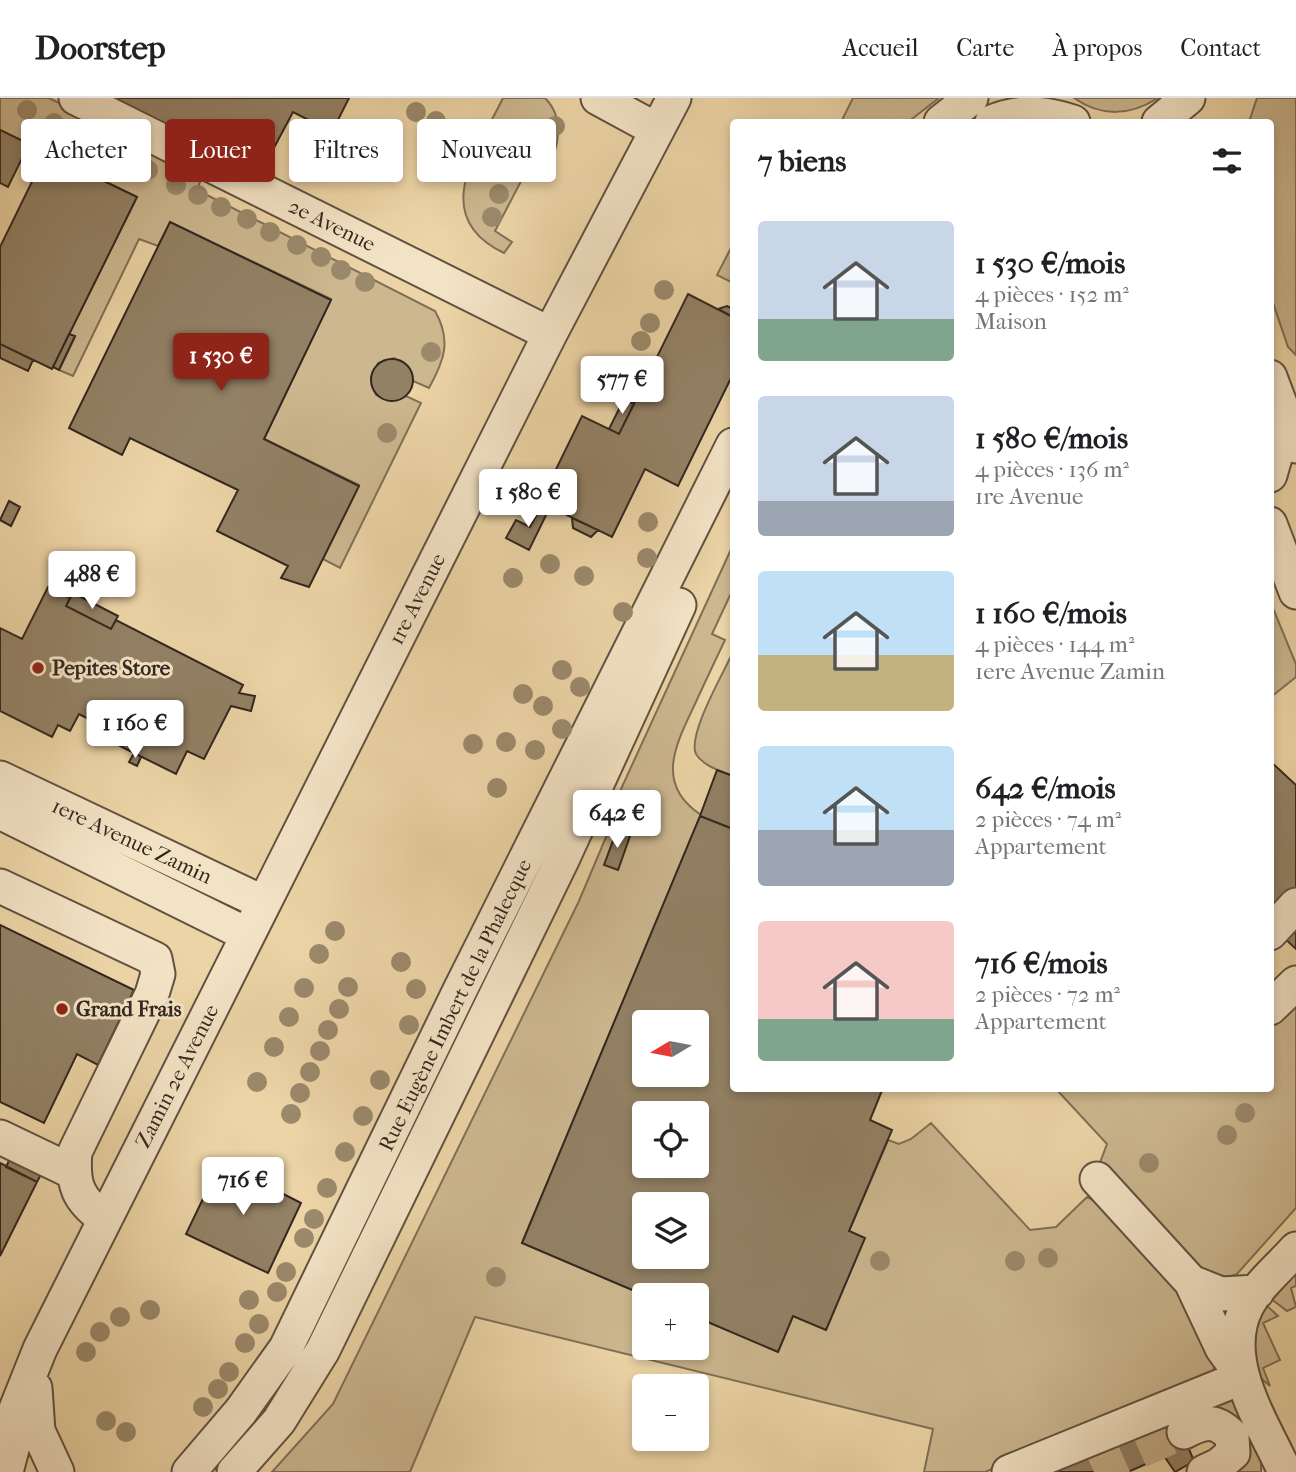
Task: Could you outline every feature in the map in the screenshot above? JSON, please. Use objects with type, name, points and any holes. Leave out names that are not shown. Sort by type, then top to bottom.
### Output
[{"type":"street","name":"2e Avenue","points":[[76,98],[550,334]]},
{"type":"street","points":[[598,98],[657,130]]},
{"type":"street","name":"1re Avenue","points":[[315,802],[550,334],[674,98]]},
{"type":"street","points":[[946,119],[971,98]]},
{"type":"street","points":[[1047,98],[1071,119]]},
{"type":"street","points":[[1163,119],[1191,98]]},
{"type":"street","points":[[1191,98],[1191,119]]},
{"type":"street","points":[[1004,119],[1027,113],[1064,119]]},
{"type":"street","points":[[1274,388],[1293,439],[1276,454],[1274,461]]},
{"type":"street","name":"Rue Eugène Imbert de la Phalecque","points":[[189,1472],[241,1411],[286,1348],[460,990],[730,451]]},
{"type":"street","name":"Rue Eugène Imbert de la Phalecque","points":[[234,1472],[279,1420],[323,1350],[555,874],[664,634],[730,503]]},
{"type":"street","points":[[1274,534],[1296,592]]},
{"type":"street","name":"1ere Avenue Zamin","points":[[0,778],[264,903]]},
{"type":"street","name":"Zamin 2e Avenue","points":[[6,1472],[16,1409],[40,1349],[315,802]]},
{"type":"street","name":"1ere Avenue Zamin","points":[[0,812],[248,935]]},
{"type":"street","points":[[0,886],[155,959],[158,974],[152,994],[75,1152],[73,1172],[84,1204],[105,1219]]},
{"type":"street","points":[[1274,929],[1296,905]]},
{"type":"street","points":[[1274,1004],[1296,982]]},
{"type":"street","points":[[0,1137],[73,1172]]},
{"type":"street","points":[[1097,1179],[1191,1282],[1222,1348],[1242,1377],[1285,1472]]},
{"type":"street","points":[[1242,1377],[1238,1334],[1248,1304],[1296,1249]]},
{"type":"street","points":[[1191,1282],[1221,1294],[1257,1292]]},
{"type":"street","name":"Zamin 2e Avenue","points":[[40,1349],[34,1408],[38,1431],[57,1472]]},
{"type":"street","points":[[1009,1472],[1242,1377]]},
{"type":"street","points":[[1184,1432],[1204,1422],[1219,1424],[1232,1436],[1233,1453],[1219,1465],[1204,1472]]},
{"type":"shaded area","points":[[0,98],[49,98],[92,119],[21,119],[21,140],[0,130]]},
{"type":"shaded area","points":[[503,98],[545,98],[556,115],[558,134],[556,147],[556,119],[492,119]]},
{"type":"shaded area","points":[[853,98],[939,98],[912,119],[842,119]]},
{"type":"shaded area","points":[[1074,98],[1158,98],[1137,108],[1116,112],[1095,109]]},
{"type":"shaded area","points":[[1257,98],[1296,98],[1296,355],[1288,347],[1274,306],[1274,119],[1250,119]]},
{"type":"shaded area","points":[[151,148],[165,155],[165,182],[200,182],[197,190],[435,311],[445,341],[439,369],[429,388],[413,381],[408,366],[394,358],[378,363],[371,378],[376,395],[391,401],[406,396],[421,403],[340,568],[323,559],[359,485],[264,439],[331,299],[170,222],[158,246],[139,239],[73,376],[59,370],[75,337],[69,334],[137,197],[106,182],[151,182]]},
{"type":"shaded area","points":[[465,182],[521,182],[495,231],[512,242],[504,253],[481,238],[468,221],[463,202]]},
{"type":"shaded area","points":[[730,250],[730,282],[717,275]]},
{"type":"shaded area","points":[[730,552],[730,595],[712,634],[725,640],[681,734],[673,763],[673,777],[678,790],[686,803],[701,815],[522,1243],[632,1290],[632,1355],[475,1317],[410,1472],[272,1472],[333,1404],[579,901],[623,797],[621,789]]},
{"type":"shaded area","points":[[1274,611],[1296,664],[1296,677],[1274,695]]},
{"type":"shaded area","points":[[730,658],[730,775],[703,762],[696,754],[695,745],[701,719]]},
{"type":"shaded area","points":[[1296,1001],[1296,1208],[1237,1274],[1222,1280],[1205,1278],[1098,1168],[1107,1144],[1059,1092],[1274,1092],[1274,1014]]},
{"type":"shaded area","points":[[931,1123],[1030,1230],[1056,1227],[1087,1197],[1096,1202],[1193,1309],[1217,1355],[1212,1376],[985,1472],[924,1472],[933,1429],[651,1360],[709,1360],[709,1322],[778,1352],[793,1316],[826,1330],[864,1238],[849,1231],[888,1140],[899,1144],[911,1139]]},
{"type":"shaded area","points":[[1296,1269],[1296,1286],[1291,1288],[1296,1307],[1287,1311],[1270,1298]]},
{"type":"shaded area","points":[[1265,1304],[1278,1316],[1263,1323],[1280,1360],[1263,1368],[1270,1386],[1257,1375],[1252,1335]]},
{"type":"shaded area","points":[[1229,1391],[1261,1457],[1261,1472],[1238,1472],[1240,1454],[1184,1414]]},
{"type":"building","points":[[100,98],[349,98],[338,119],[307,119],[293,112],[275,146],[275,119],[165,119],[165,130],[151,123],[151,119],[143,119]]},
{"type":"building","points":[[0,130],[21,140],[21,160],[8,187],[0,183]]},
{"type":"building","points":[[32,182],[106,182],[137,197],[52,369],[0,344],[0,247]]},
{"type":"building","points":[[170,222],[331,300],[264,439],[359,486],[309,587],[281,578],[288,566],[217,531],[238,490],[130,438],[122,455],[69,428]]},
{"type":"building","points":[[688,294],[730,315],[730,380],[678,486],[645,469],[612,537],[540,502],[582,416],[619,434]]},
{"type":"building","points":[[730,308],[730,315],[718,309]]},
{"type":"building","points":[[69,334],[75,336],[59,370],[53,367]]},
{"type":"building","points":[[0,344],[33,360],[28,371],[0,358]]},
{"type":"building","points":[[392,359],[407,365],[413,380],[407,395],[392,401],[377,395],[371,380],[377,365]]},
{"type":"building","points":[[624,399],[634,404],[619,434],[609,429]]},
{"type":"building","points":[[9,501],[20,507],[11,526],[0,520]]},
{"type":"building","points":[[543,503],[550,507],[529,550],[506,538],[516,520],[530,527]]},
{"type":"building","points":[[572,518],[598,530],[591,537],[573,528]]},
{"type":"building","points":[[48,587],[70,598],[66,606],[111,629],[116,620],[243,685],[239,693],[255,696],[251,711],[231,706],[204,759],[187,751],[176,774],[102,737],[106,728],[79,714],[70,731],[58,725],[52,737],[0,711],[0,628],[22,639]]},
{"type":"building","points":[[73,593],[118,616],[111,629],[66,606]]},
{"type":"building","points":[[134,753],[141,757],[137,766],[129,762]]},
{"type":"building","points":[[1274,765],[1296,785],[1296,888],[1274,911]]},
{"type":"building","points":[[717,770],[730,775],[730,828],[700,816]]},
{"type":"building","points":[[700,816],[730,828],[730,1092],[881,1092],[870,1120],[892,1130],[849,1231],[865,1238],[826,1330],[793,1316],[778,1352],[709,1323],[709,1283],[632,1283],[632,1290],[522,1243]]},
{"type":"building","points":[[617,830],[630,836],[618,870],[604,865]]},
{"type":"building","points":[[1296,921],[1296,949],[1282,936]]},
{"type":"building","name":"Grand Frais","points":[[0,925],[134,990],[98,1065],[77,1054],[44,1123],[0,1102]]},
{"type":"building","points":[[14,1150],[46,1165],[37,1182],[6,1167]]},
{"type":"building","points":[[217,1160],[301,1203],[268,1273],[186,1234],[212,1180],[208,1178]]},
{"type":"building","points":[[0,1163],[37,1182],[0,1256]]},
{"type":"building","points":[[1185,1404],[1184,1437],[1194,1461],[1175,1472],[1164,1456],[1128,1472],[1028,1472]]},
{"type":"tunnel","points":[[1094,1472],[1184,1432]]},
{"type":"place","name":"Pepites Store","points":[[38,668]]},
{"type":"place","name":"Grand Frais","points":[[62,1009]]}]
